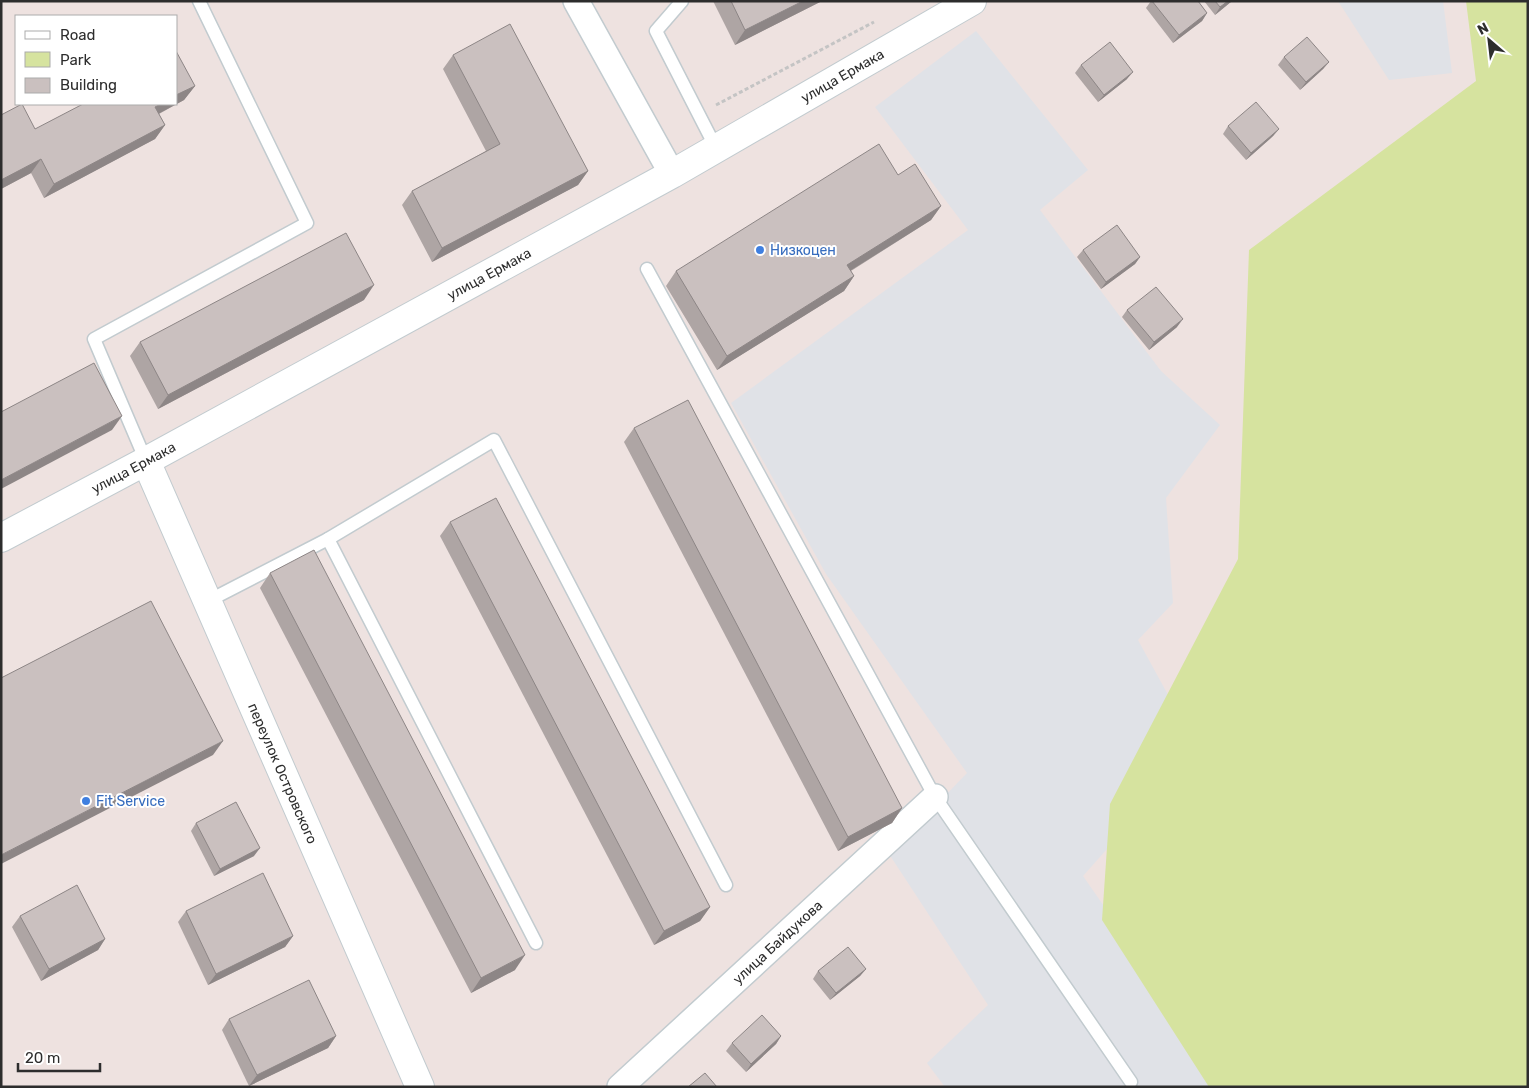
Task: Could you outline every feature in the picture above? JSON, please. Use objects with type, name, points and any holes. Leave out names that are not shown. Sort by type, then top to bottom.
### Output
[{"type":"street","points":[[576,1],[672,174]]},
{"type":"street","name":"улица Ермака","points":[[1,538],[672,174],[972,1]]},
{"type":"street","name":"переулок Островского","points":[[146,461],[420,1087]]},
{"type":"street","name":"улица Байдукова","points":[[620,1087],[935,797]]},
{"type":"lane","points":[[146,461],[94,339],[306,223],[199,1]]},
{"type":"lane","points":[[682,1],[656,31],[716,148]]},
{"type":"lane","points":[[647,269],[935,797],[1131,1082]]},
{"type":"lane","points":[[208,601],[328,538],[494,440],[726,885]]},
{"type":"lane","points":[[328,538],[536,943]]},
{"type":"path","points":[[699,114],[881,19]]},
{"type":"shaded area","points":[[1338,1],[1443,1],[1452,73],[1389,80]]},
{"type":"shaded area","points":[[976,31],[1088,170],[1040,210],[1161,371],[1220,425],[1166,498],[1173,603],[1138,640],[1184,724],[1139,813],[1083,876],[1230,1087],[945,1087],[927,1063],[988,1005],[889,854],[967,773],[826,574],[731,403],[968,230],[875,107]]},
{"type":"green space","points":[[1466,1],[1528,1],[1528,1087],[1209,1087],[1102,920],[1110,804],[1238,559],[1249,250],[1476,81]]},
{"type":"building","points":[[731,1],[803,1],[745,30]]},
{"type":"building","points":[[1152,1],[1198,1],[1207,13],[1179,35]]},
{"type":"building","points":[[1215,1],[1228,1],[1220,7]]},
{"type":"building","points":[[510,24],[588,171],[442,248],[412,191],[500,144],[453,55]]},
{"type":"building","points":[[1307,37],[1329,62],[1306,82],[1284,57]]},
{"type":"building","points":[[1110,42],[1133,72],[1104,95],[1081,65]]},
{"type":"building","points":[[178,55],[195,86],[178,94]]},
{"type":"building","points":[[1256,102],[1279,129],[1251,153],[1228,126]]},
{"type":"building","points":[[23,105],[35,129],[81,105],[159,105],[155,107],[165,125],[54,184],[41,159],[1,180],[1,115]]},
{"type":"building","points":[[879,144],[898,175],[915,164],[941,206],[847,265],[854,276],[727,356],[676,271]]},
{"type":"building","points":[[1117,225],[1140,257],[1106,282],[1083,250]]},
{"type":"building","points":[[346,233],[374,285],[168,395],[140,342]]},
{"type":"building","points":[[1156,287],[1183,319],[1154,342],[1127,310]]},
{"type":"building","points":[[94,363],[122,416],[1,480],[1,412]]},
{"type":"building","points":[[688,400],[902,808],[848,837],[634,428]]},
{"type":"building","points":[[496,498],[710,907],[664,931],[450,522]]},
{"type":"building","points":[[314,550],[525,955],[481,978],[270,573]]},
{"type":"building","points":[[151,601],[223,741],[1,855],[1,678]]},
{"type":"building","points":[[236,802],[260,848],[220,869],[196,823]]},
{"type":"building","points":[[263,873],[293,936],[216,974],[186,911]]},
{"type":"building","points":[[77,885],[105,939],[49,969],[20,916]]},
{"type":"building","points":[[848,947],[866,969],[836,993],[818,971]]},
{"type":"building","points":[[309,980],[336,1036],[257,1075],[229,1019]]},
{"type":"building","points":[[762,1015],[781,1036],[751,1064],[732,1043]]},
{"type":"building","points":[[705,1073],[717,1087],[688,1087]]},
{"type":"place","name":"Низкоцен","points":[[760,250]]},
{"type":"place","name":"Fit Service","points":[[86,801]]}]
